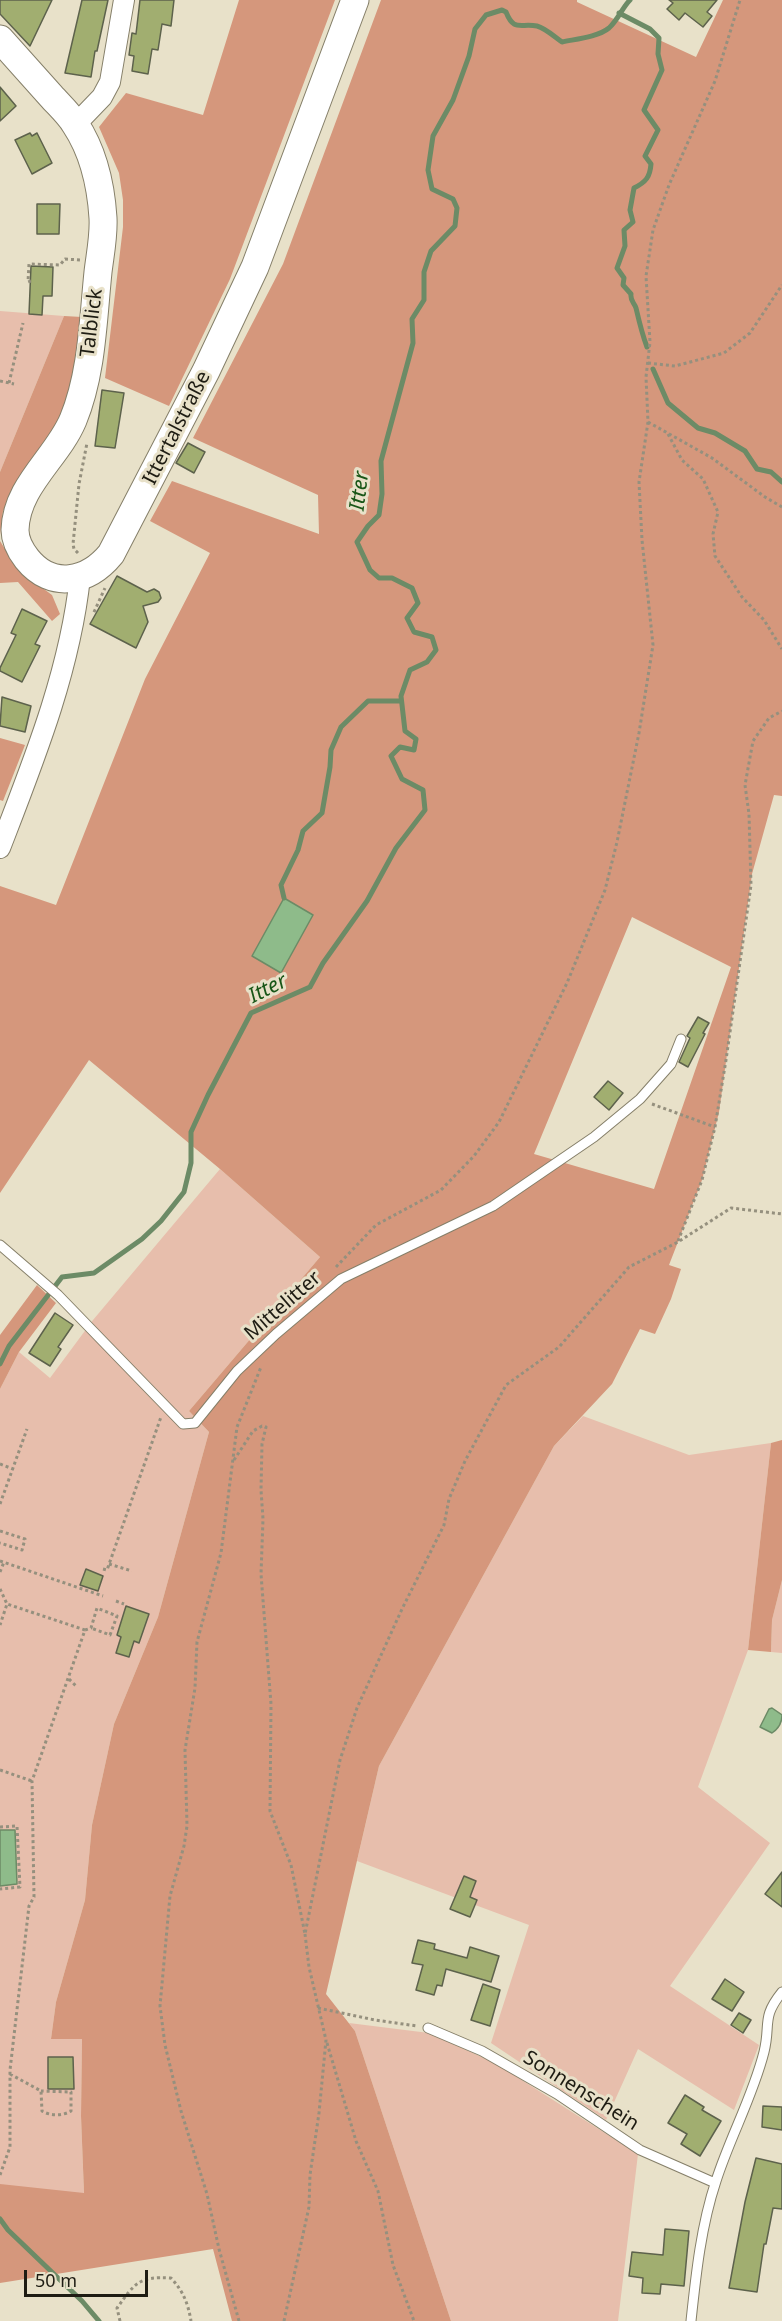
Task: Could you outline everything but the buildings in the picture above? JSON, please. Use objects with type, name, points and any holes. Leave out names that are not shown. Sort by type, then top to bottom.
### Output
[{"type":"main road","name":"Ittertalstraße","points":[[84,566],[97,569],[111,554],[211,360],[255,267],[355,0]]},
{"type":"main road","name":"Talblick","points":[[0,39],[76,124],[97,171],[104,221],[83,390],[73,420],[62,441],[28,488],[18,508],[15,532],[18,547],[37,570],[58,578],[70,579],[84,566]]},
{"type":"street","points":[[76,124],[102,97],[110,82],[124,0]]},
{"type":"street","points":[[0,848],[50,711],[76,619],[84,566]]},
{"type":"lane","points":[[640,1099],[670,1064],[681,1039]]},
{"type":"lane","name":"Mittelitter","points":[[0,1245],[58,1295],[183,1424],[195,1423],[237,1371],[276,1334],[341,1279],[493,1206],[594,1137],[640,1099]]},
{"type":"lane","points":[[691,2321],[706,2219],[715,2183],[765,2050],[766,2018],[771,2005],[782,1992]]},
{"type":"lane","name":"Sonnenschein","points":[[428,2028],[482,2050],[557,2094],[640,2150],[715,2183]]},
{"type":"path","points":[[336,1267],[376,1226],[441,1190],[474,1156],[499,1122],[567,983],[605,890],[637,744],[653,645],[642,540],[639,482],[648,422],[646,377],[650,342],[646,276],[653,230],[669,185],[715,81],[740,0]]},
{"type":"path","points":[[31,281],[28,282],[29,264],[60,265]]},
{"type":"path","points":[[648,363],[675,366],[724,353],[750,333],[782,285]]},
{"type":"path","points":[[9,383],[23,323]]},
{"type":"path","points":[[0,381],[14,384]]},
{"type":"path","points":[[648,422],[712,458],[782,507]]},
{"type":"path","points":[[668,434],[682,460],[703,479],[718,512],[713,534],[715,556],[742,597],[764,620],[782,649]]},
{"type":"path","points":[[84,566],[73,544],[79,484],[87,441]]},
{"type":"path","points":[[90,620],[110,579]]},
{"type":"path","points":[[678,1242],[702,1180],[715,1127],[751,885],[746,785],[753,741],[769,718],[782,711]]},
{"type":"path","points":[[640,1099],[715,1127]]},
{"type":"path","points":[[306,1934],[340,1760],[357,1708],[402,1609],[444,1525],[449,1499],[465,1461],[506,1385],[560,1347],[629,1267],[678,1242],[731,1208],[782,1214]]},
{"type":"path","points":[[239,2321],[207,2194],[181,2110],[165,2045],[160,2006],[170,1896],[184,1846],[187,1826],[184,1750],[195,1688],[197,1642],[221,1553],[237,1426],[263,1363]]},
{"type":"path","points":[[103,1569],[107,1570],[161,1418]]},
{"type":"path","points":[[233,1461],[253,1431],[262,1425],[266,1427],[262,1444],[261,1574],[271,1704],[270,1811],[291,1865],[306,1934],[309,1967],[326,2040],[356,2141],[378,2191],[393,2265],[414,2321]]},
{"type":"path","points":[[0,1504],[27,1429]]},
{"type":"path","points":[[0,1464],[13,1469]]},
{"type":"path","points":[[0,1531],[25,1539],[22,1550],[0,1543]]},
{"type":"path","points":[[0,1572],[2,1561],[103,1596]]},
{"type":"path","points":[[109,1564],[132,1571]]},
{"type":"path","points":[[0,1589],[7,1604],[0,1625]]},
{"type":"path","points":[[116,1601],[124,1604]]},
{"type":"path","points":[[7,1604],[85,1630],[91,1628],[110,1635],[117,1616],[97,1608],[91,1628]]},
{"type":"path","points":[[0,2175],[10,2146],[10,2074],[29,1906],[34,1897],[32,1781],[85,1630]]},
{"type":"path","points":[[69,1679],[76,1686]]},
{"type":"path","points":[[0,1770],[32,1781]]},
{"type":"path","points":[[0,1827],[17,1826],[20,1887],[0,1889]]},
{"type":"path","points":[[318,2008],[428,2028]]},
{"type":"path","points":[[284,2321],[309,2208],[310,2175],[326,2040]]},
{"type":"path","points":[[10,2074],[41,2091],[71,2092],[71,2111],[66,2114],[47,2114],[42,2111],[41,2091]]},
{"type":"path","points":[[120,2321],[117,2308],[136,2284],[149,2276],[171,2278],[175,2282],[188,2304],[191,2321]]},
{"type":"shaded area","points":[[239,0],[335,0],[230,279],[169,406],[105,378],[123,227],[123,200],[119,173],[99,127],[126,93],[203,115]]},
{"type":"shaded area","points":[[381,0],[577,0],[577,2],[696,57],[723,0],[782,0],[782,796],[774,795],[752,874],[719,1112],[702,1180],[669,1265],[681,1269],[671,1299],[655,1334],[640,1329],[612,1384],[554,1446],[379,1766],[326,1994],[355,2031],[451,2321],[232,2321],[213,2249],[0,2283],[0,2184],[84,2193],[81,2116],[82,2039],[51,2039],[56,2002],[85,1900],[92,1825],[114,1724],[158,1617],[209,1432],[189,1411],[320,1257],[220,1169],[89,1060],[0,1193],[0,886],[56,905],[145,679],[210,553],[150,521],[172,481],[319,534],[318,495],[193,438],[283,264]],"holes":[[[632,917],[731,967],[654,1189],[534,1154]]]},
{"type":"shaded area","points":[[0,311],[64,316],[0,472]]},
{"type":"shaded area","points":[[64,316],[82,317],[73,380],[59,421],[3,511],[0,535],[0,472]]},
{"type":"shaded area","points":[[0,541],[18,570],[52,595],[60,614],[52,621],[18,582],[0,583]]},
{"type":"shaded area","points":[[0,738],[25,745],[3,801],[0,800]]},
{"type":"shaded area","points":[[284,898],[313,915],[281,973],[252,956]]},
{"type":"shaded area","points":[[220,1169],[320,1257],[189,1411],[209,1432],[158,1617],[114,1724],[92,1825],[85,1900],[56,2002],[51,2039],[82,2039],[81,2116],[84,2194],[4,2186],[0,2184],[0,1389],[19,1352],[50,1378],[93,1320]]},
{"type":"shaded area","points":[[37,1285],[56,1303],[19,1352],[0,1389],[0,1335]]},
{"type":"shaded area","points":[[583,1416],[689,1455],[771,1443],[748,1650],[698,1787],[770,1843],[670,1986],[759,2045],[734,2110],[638,2049],[606,2120],[491,2043],[529,1925],[357,1861],[379,1766],[554,1446]]},
{"type":"shaded area","points":[[782,1440],[782,1580],[772,1620],[771,1652],[748,1650],[771,1443]]},
{"type":"shaded area","points":[[782,1580],[782,1653],[771,1652],[772,1620]]},
{"type":"shaded area","points":[[772,1708],[782,1715],[779,1725],[772,1733],[760,1727],[769,1709]]},
{"type":"shaded area","points":[[0,1830],[15,1830],[17,1884],[0,1886]]},
{"type":"shaded area","points":[[349,2023],[429,2033],[495,2063],[638,2154],[618,2321],[451,2321],[355,2031]]},
{"type":"waterway","name":"Itter","points":[[0,1364],[9,1346],[62,1277],[94,1273],[142,1239],[161,1221],[184,1192],[191,1163],[191,1132],[251,1013],[310,987],[323,963],[367,901],[396,848],[425,810],[423,790],[402,779],[391,756],[400,747],[414,750],[416,739],[405,731],[401,696],[410,670],[427,662],[436,650],[432,637],[414,632],[407,618],[418,603],[412,588],[392,578],[379,578],[370,570],[357,542],[379,515],[382,494],[381,461],[413,343],[412,319],[424,300],[424,272],[431,251],[455,226],[457,208],[453,199],[432,189],[428,170],[433,136],[453,100],[469,56],[475,29],[486,15],[502,10],[515,24],[540,27],[562,42],[599,34],[609,28],[630,0]]},
{"type":"waterway","points":[[619,13],[650,29],[659,38],[658,54],[662,70],[644,110],[658,130],[645,156],[651,164],[650,172],[644,181],[634,188],[630,210],[633,222],[624,230],[625,246],[617,268],[624,278],[623,285],[631,294],[647,347]]},
{"type":"waterway","points":[[653,369],[668,403],[698,428],[715,433],[745,451],[757,469],[771,472],[782,482]]},
{"type":"waterway","points":[[284,898],[281,885],[298,850],[303,831],[322,813],[331,750],[341,727],[368,701],[401,701]]},
{"type":"waterway","name":"Itter","points":[[0,2219],[8,2230],[82,2301],[99,2321]]}]
